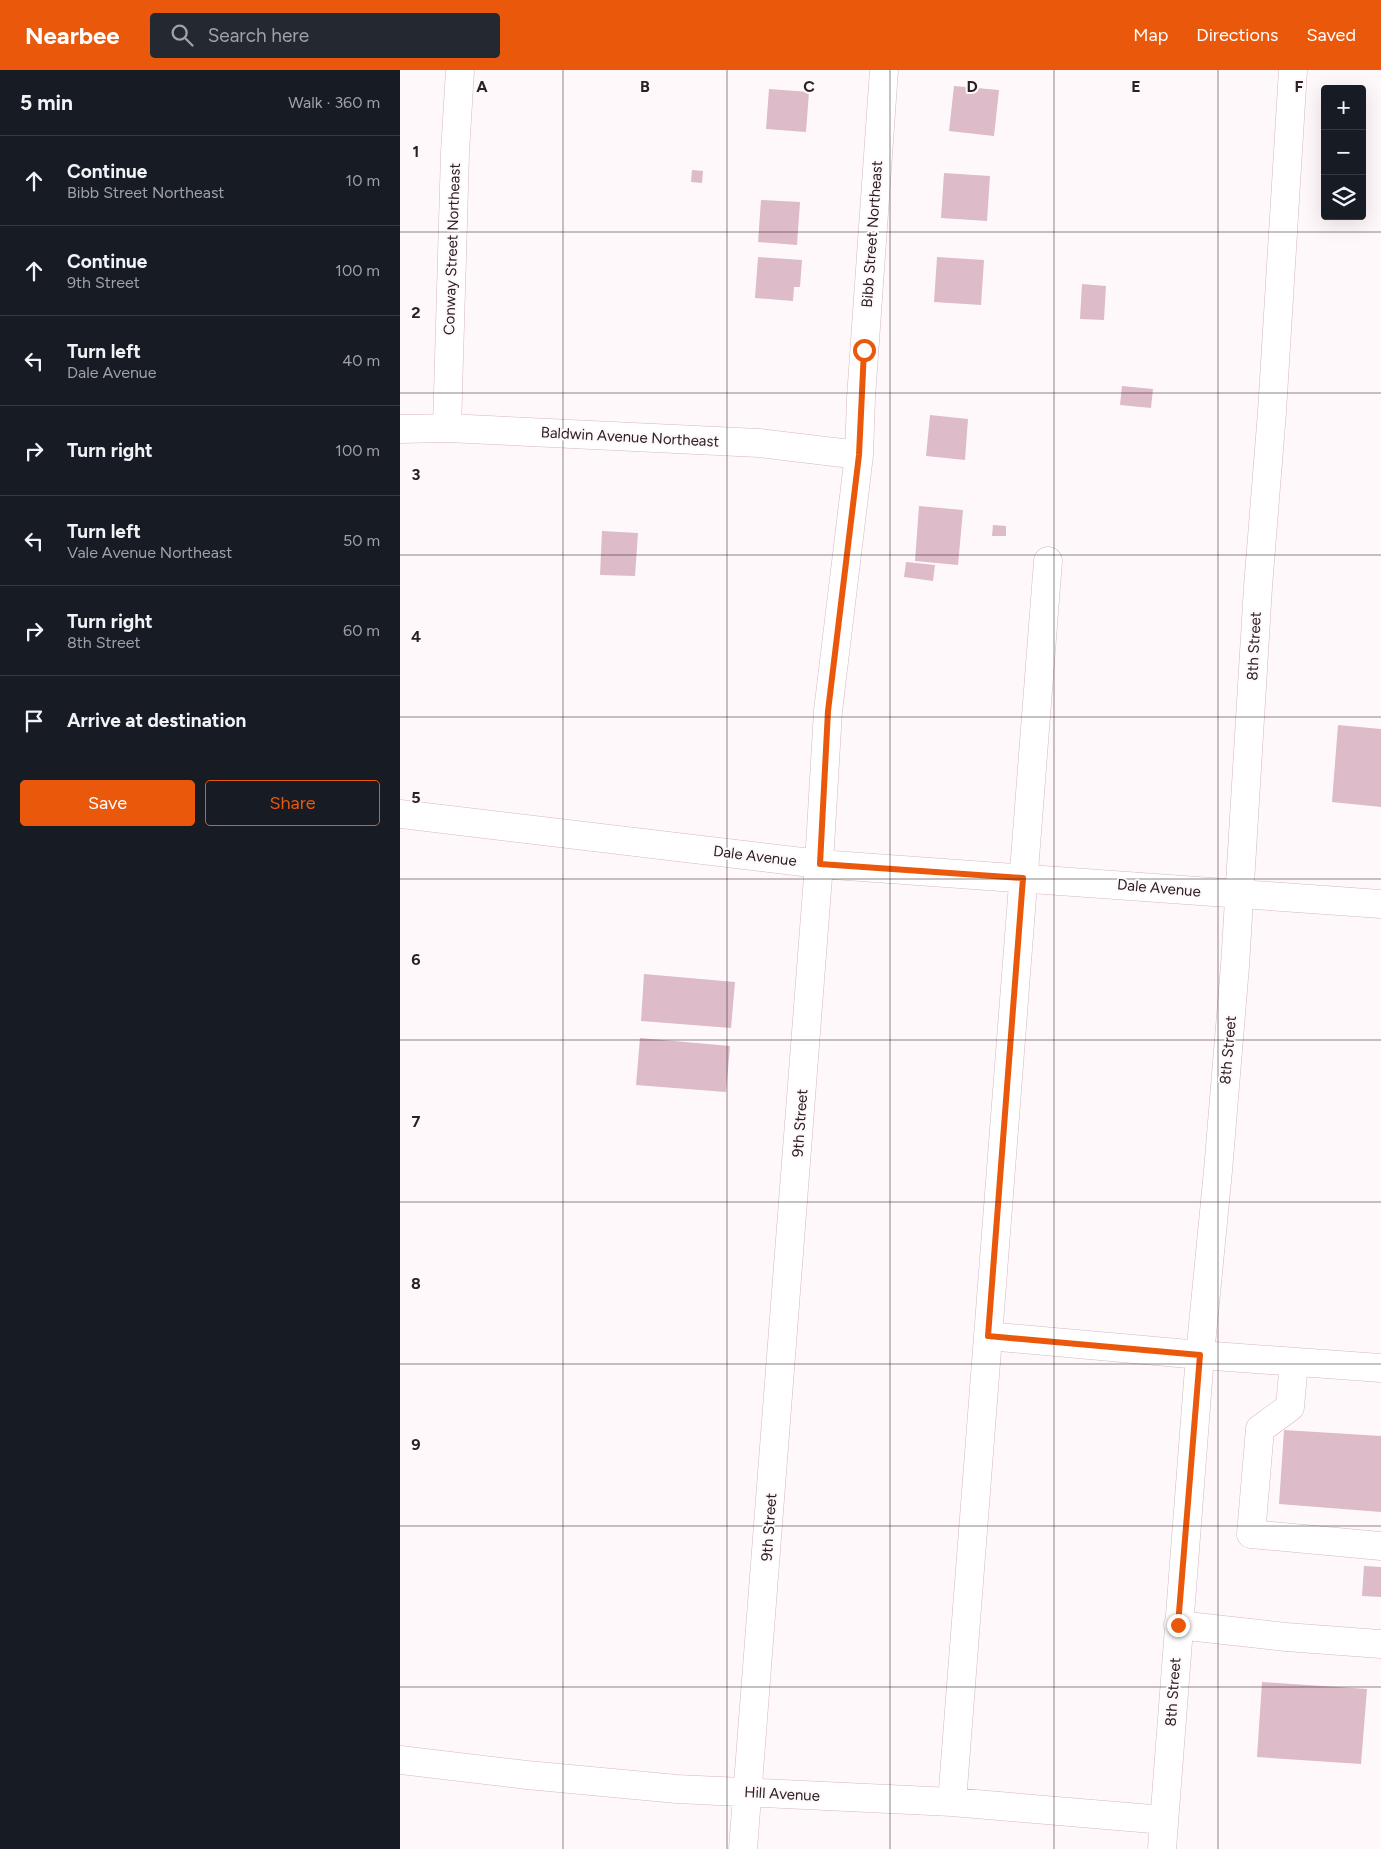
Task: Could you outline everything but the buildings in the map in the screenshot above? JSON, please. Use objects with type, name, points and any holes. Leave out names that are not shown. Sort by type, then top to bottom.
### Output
[{"type":"street","name":"Conway Street Northeast","points":[[447,428],[455,153],[460,70]]},
{"type":"street","name":"Bibb Street Northeast","points":[[861,398],[884,70]]},
{"type":"street","name":"8th Street","points":[[1162,1849],[1200,1355],[1219,1162],[1235,966],[1293,70]]},
{"type":"street","name":"9th Street","points":[[743,1849],[820,864],[828,711],[859,455],[861,398]]},
{"type":"street","name":"Baldwin Avenue Northeast","points":[[400,429],[447,428],[759,443],[859,455]]},
{"type":"street","points":[[952,1802],[1048,561]]},
{"type":"street","name":"Dale Avenue","points":[[400,814],[820,864],[1381,904]]},
{"type":"street","points":[[988,1336],[1200,1355],[1381,1368]]},
{"type":"street","points":[[1294,1362],[1290,1407],[1260,1429],[1251,1534],[1381,1546]]},
{"type":"street","points":[[1178,1625],[1286,1637],[1381,1644]]},
{"type":"street","name":"Hill Avenue","points":[[400,1760],[527,1775],[677,1789],[952,1802],[1164,1820]]},
{"type":"route","points":[[864,350],[859,455],[828,711],[820,864],[1023,878],[988,1336],[1200,1355],[1178,1625]]}]
